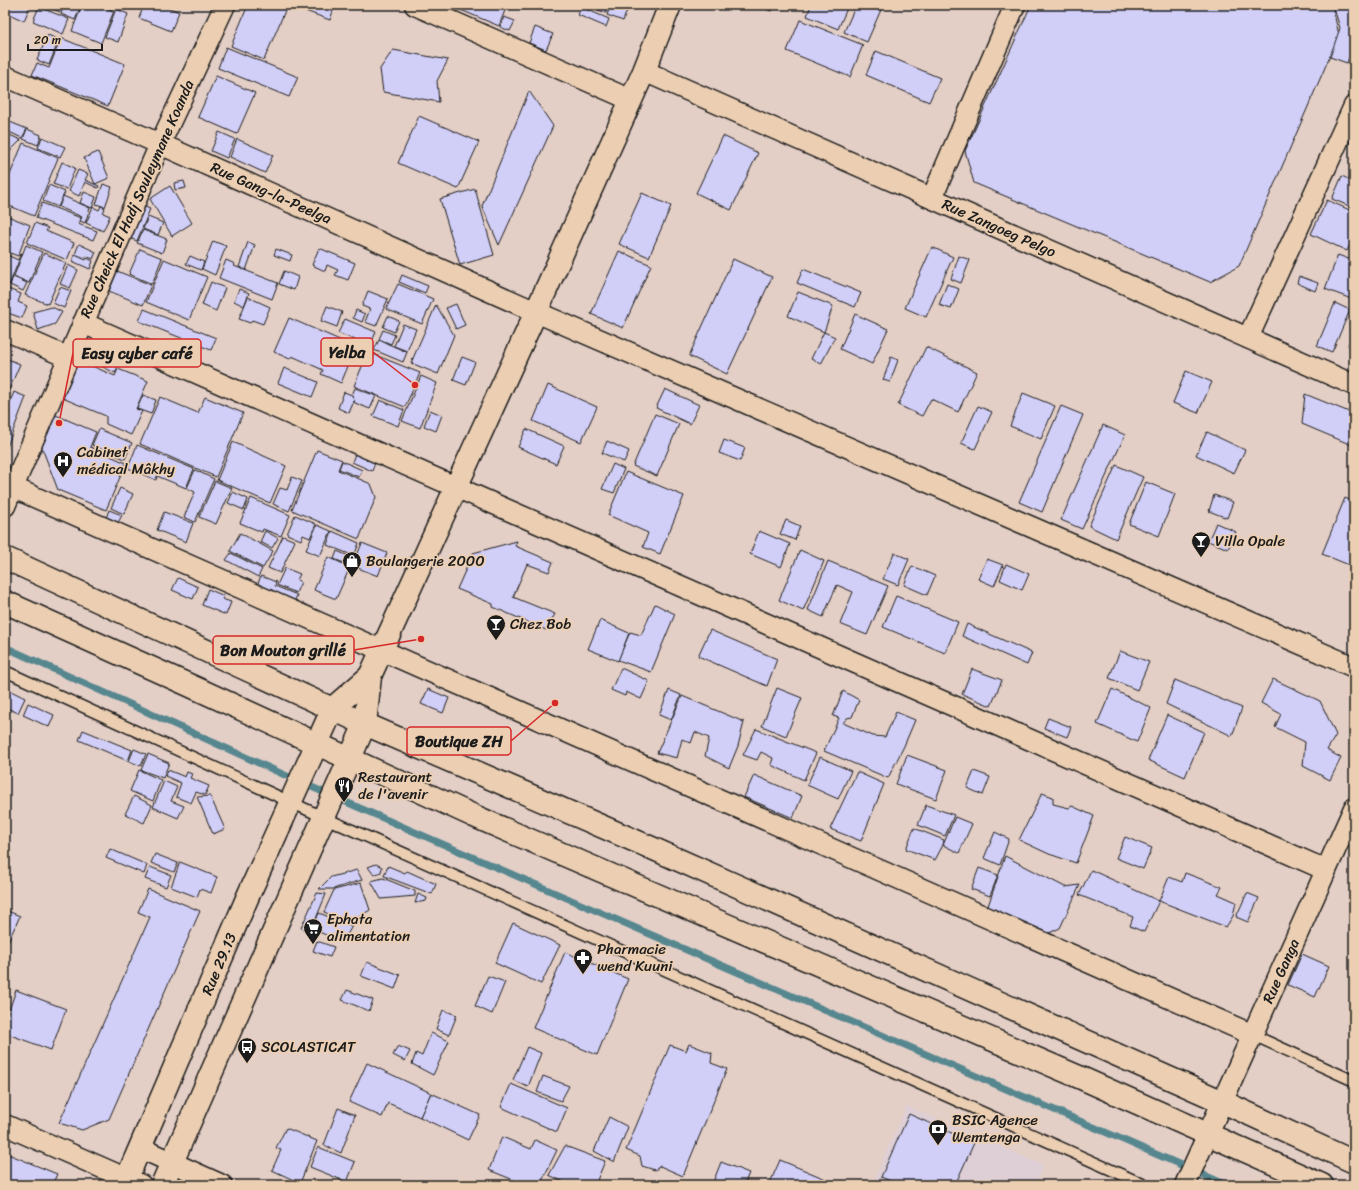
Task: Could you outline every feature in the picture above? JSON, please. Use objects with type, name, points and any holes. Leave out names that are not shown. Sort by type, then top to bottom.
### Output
[{"type":"main road","points":[[162,1185],[365,724],[370,676],[644,71],[670,5]]},
{"type":"main road","points":[[5,558],[365,724],[654,849],[1354,1162]]},
{"type":"main road","points":[[5,602],[481,819],[1079,1077],[1322,1185]]},
{"type":"main road","points":[[333,708],[370,676]]},
{"type":"main road","name":"Rue 29.13","points":[[130,1183],[140,1148],[248,896],[333,708]]},
{"type":"street","name":"Rue Cheick El Hadj Souleymane Koanda","points":[[5,506],[9,485],[69,358],[83,322],[160,144],[225,5]]},
{"type":"street","points":[[415,5],[631,100]]},
{"type":"street","points":[[932,198],[1015,5]]},
{"type":"street","name":"Rue Zangoeg Pelgo","points":[[644,71],[1354,385]]},
{"type":"street","name":"Rue Gang-la-Peelga","points":[[5,76],[536,312],[1354,667]]},
{"type":"street","points":[[1248,338],[1354,106]]},
{"type":"street","points":[[83,322],[1326,870]]},
{"type":"street","points":[[5,330],[69,358]]},
{"type":"street","points":[[9,485],[1253,1034]]},
{"type":"street","name":"Rue Ganga","points":[[1186,1185],[1354,808]]},
{"type":"street","points":[[5,1125],[130,1183]]},
{"type":"street","points":[[140,1148],[222,1185]]},
{"type":"lane","points":[[5,671],[323,817],[1145,1185]]},
{"type":"lane","points":[[1253,1034],[1354,1080]]},
{"type":"shaded area","points":[[907,1106],[1043,1165],[1035,1185],[872,1185]]},
{"type":"building","points":[[5,5],[30,6],[24,21],[5,12]]},
{"type":"building","points":[[44,5],[63,5],[60,12]]},
{"type":"building","points":[[64,5],[81,6],[75,20],[61,14]]},
{"type":"building","points":[[82,5],[99,5],[114,11],[101,43],[72,31]]},
{"type":"building","points":[[144,5],[162,5],[179,12],[171,31],[139,18]]},
{"type":"building","points":[[248,5],[287,6],[264,60],[231,46]]},
{"type":"building","points":[[289,5],[335,5],[330,20]]},
{"type":"building","points":[[449,5],[507,5],[499,26]]},
{"type":"building","points":[[586,5],[609,5],[606,13]]},
{"type":"building","points":[[611,5],[629,5],[623,21],[607,15]]},
{"type":"building","points":[[755,5],[773,5],[771,11]]},
{"type":"building","points":[[811,5],[848,6],[838,29],[807,16]]},
{"type":"building","points":[[856,5],[883,5],[867,42],[844,32]]},
{"type":"building","points":[[1031,5],[1332,5],[1339,35],[1239,266],[1210,282],[974,183],[965,151]]},
{"type":"building","points":[[1333,5],[1352,5],[1354,11],[1354,44],[1347,63],[1330,57],[1340,28]]},
{"type":"building","points":[[39,7],[69,19],[63,34],[33,21]]},
{"type":"building","points":[[581,7],[609,19],[606,27],[578,15]]},
{"type":"building","points":[[116,9],[128,14],[118,42],[105,37]]},
{"type":"building","points":[[504,17],[515,21],[510,31],[500,27]]},
{"type":"building","points":[[800,20],[863,45],[850,77],[787,51]]},
{"type":"building","points":[[535,27],[553,34],[546,50],[529,43]]},
{"type":"building","points":[[48,35],[59,40],[49,65],[37,60]]},
{"type":"building","points":[[61,38],[125,64],[108,106],[32,75],[37,63],[49,68]]},
{"type":"building","points":[[226,47],[298,77],[289,97],[218,68]]},
{"type":"building","points":[[393,50],[448,60],[437,81],[439,102],[383,92],[380,69]]},
{"type":"building","points":[[876,51],[940,78],[929,102],[866,75]]},
{"type":"building","points":[[216,76],[255,93],[237,134],[198,117]]},
{"type":"building","points":[[529,91],[553,126],[499,245],[482,206]]},
{"type":"building","points":[[419,116],[479,142],[458,189],[398,163]]},
{"type":"building","points":[[5,120],[27,129],[22,138],[5,130]]},
{"type":"building","points":[[27,129],[41,135],[38,145],[23,139]]},
{"type":"building","points":[[219,132],[235,139],[227,158],[211,151]]},
{"type":"building","points":[[5,133],[21,140],[11,150],[5,164]]},
{"type":"building","points":[[723,136],[758,153],[731,210],[696,193]]},
{"type":"building","points":[[42,137],[65,147],[60,157],[38,148]]},
{"type":"building","points":[[237,139],[273,155],[265,173],[230,157]]},
{"type":"building","points":[[23,143],[58,158],[34,216],[5,204],[5,187]]},
{"type":"building","points":[[98,152],[109,178],[95,184],[84,158]]},
{"type":"building","points":[[62,162],[75,168],[67,189],[53,184]]},
{"type":"building","points":[[78,170],[88,174],[85,180],[99,186],[98,188],[85,182],[79,196],[69,191]]},
{"type":"building","points":[[1342,176],[1354,182],[1354,208],[1332,199]]},
{"type":"building","points":[[184,181],[186,188],[175,190],[174,183]]},
{"type":"building","points":[[103,184],[112,187],[105,207],[96,204]]},
{"type":"building","points":[[49,185],[65,192],[58,207],[43,201]]},
{"type":"building","points":[[170,186],[192,223],[172,236],[150,199]]},
{"type":"building","points":[[475,189],[494,255],[460,265],[440,199]]},
{"type":"building","points":[[84,192],[96,197],[92,208],[80,203]]},
{"type":"building","points":[[642,193],[671,206],[649,257],[619,244]]},
{"type":"building","points":[[63,196],[90,208],[85,223],[80,221],[82,217],[59,207]]},
{"type":"building","points":[[1327,200],[1354,212],[1354,236],[1347,251],[1311,234]]},
{"type":"building","points":[[42,203],[81,218],[78,224],[97,231],[93,240],[36,218]]},
{"type":"building","points":[[140,205],[150,209],[137,241],[127,237]]},
{"type":"building","points":[[101,206],[105,208],[103,213],[110,216],[103,231],[86,223],[93,207],[99,210]]},
{"type":"building","points":[[5,215],[30,225],[18,256],[5,251],[9,238],[5,236]]},
{"type":"building","points":[[148,217],[163,223],[158,235],[143,229]]},
{"type":"building","points":[[35,223],[48,228],[46,231],[74,243],[67,260],[27,243]]},
{"type":"building","points":[[143,230],[167,239],[162,253],[137,243]]},
{"type":"building","points":[[213,241],[226,246],[215,275],[202,269]]},
{"type":"building","points":[[248,242],[255,245],[246,270],[239,267]]},
{"type":"building","points":[[79,244],[96,252],[93,259],[75,254]]},
{"type":"building","points":[[26,245],[42,252],[29,283],[14,276]]},
{"type":"building","points":[[932,247],[953,257],[926,317],[905,308]]},
{"type":"building","points":[[319,248],[355,263],[348,280],[335,275],[338,270],[327,265],[325,271],[312,265]]},
{"type":"building","points":[[140,249],[162,258],[152,284],[129,274]]},
{"type":"building","points":[[276,249],[292,255],[290,261],[274,255]]},
{"type":"building","points":[[619,251],[651,265],[623,328],[591,314]]},
{"type":"building","points":[[21,253],[5,295],[5,254],[18,260]]},
{"type":"building","points":[[44,253],[66,263],[48,304],[25,295]]},
{"type":"building","points":[[75,255],[86,260],[87,258],[93,261],[90,269],[72,261]]},
{"type":"building","points":[[1338,255],[1354,261],[1354,300],[1325,289]]},
{"type":"building","points":[[190,256],[204,262],[201,270],[186,264]]},
{"type":"building","points":[[959,256],[970,260],[961,283],[951,279]]},
{"type":"building","points":[[164,259],[207,277],[189,320],[146,302]]},
{"type":"building","points":[[733,259],[772,277],[727,374],[689,356]]},
{"type":"building","points":[[226,260],[235,264],[234,266],[278,283],[272,299],[219,278]]},
{"type":"building","points":[[68,265],[78,270],[70,288],[60,284]]},
{"type":"building","points":[[803,269],[861,293],[855,307],[797,283]]},
{"type":"building","points":[[117,271],[151,285],[143,305],[109,291]]},
{"type":"building","points":[[284,271],[298,277],[294,290],[279,284]]},
{"type":"building","points":[[402,275],[428,286],[425,293],[399,282]]},
{"type":"building","points":[[1299,276],[1318,283],[1315,291],[1297,283]]},
{"type":"building","points":[[13,277],[27,283],[23,291],[10,285]]},
{"type":"building","points":[[211,282],[225,288],[216,311],[202,305]]},
{"type":"building","points":[[398,284],[433,299],[422,324],[386,309]]},
{"type":"building","points":[[947,284],[959,289],[951,309],[939,305]]},
{"type":"building","points":[[60,287],[71,291],[64,308],[53,303]]},
{"type":"building","points":[[8,289],[21,294],[18,302],[27,306],[22,318],[5,312],[5,297]]},
{"type":"building","points":[[239,289],[249,293],[244,306],[234,301]]},
{"type":"building","points":[[368,291],[388,299],[376,326],[365,322],[370,309],[362,306]]},
{"type":"building","points":[[798,292],[833,306],[824,332],[788,316]]},
{"type":"building","points":[[248,297],[270,307],[263,324],[252,320],[250,323],[239,319]]},
{"type":"building","points":[[1335,303],[1350,310],[1332,352],[1317,346]]},
{"type":"building","points":[[456,304],[465,325],[456,329],[446,308]]},
{"type":"building","points":[[436,305],[454,335],[438,374],[411,363]]},
{"type":"building","points":[[327,306],[342,312],[337,327],[321,321]]},
{"type":"building","points":[[52,307],[62,312],[55,324],[38,330],[33,312]]},
{"type":"building","points":[[144,309],[216,338],[211,350],[139,321]]},
{"type":"building","points":[[356,310],[365,314],[362,322],[353,318]]},
{"type":"building","points":[[855,314],[888,329],[872,364],[840,349]]},
{"type":"building","points":[[388,316],[399,321],[394,332],[383,327]]},
{"type":"building","points":[[289,318],[356,347],[341,383],[321,374],[323,370],[292,356],[290,359],[274,352]]},
{"type":"building","points":[[345,319],[376,332],[370,346],[338,333]]},
{"type":"building","points":[[403,324],[416,329],[407,351],[394,346]]},
{"type":"building","points":[[383,330],[395,335],[391,344],[379,339]]},
{"type":"building","points":[[1354,331],[1354,348],[1348,345]]},
{"type":"building","points":[[824,332],[835,337],[821,364],[811,359]]},
{"type":"building","points":[[379,340],[407,352],[403,362],[374,350]]},
{"type":"building","points":[[926,347],[977,372],[958,412],[931,399],[922,416],[898,405]]},
{"type":"building","points":[[368,352],[420,373],[405,407],[354,386]]},
{"type":"building","points":[[105,356],[120,362],[115,373],[101,366]]},
{"type":"building","points":[[462,357],[475,362],[466,385],[453,380]]},
{"type":"building","points":[[891,357],[898,360],[890,382],[883,380]]},
{"type":"building","points":[[5,358],[20,364],[5,399]]},
{"type":"building","points":[[76,359],[115,376],[118,369],[148,381],[136,409],[142,411],[131,435],[106,424],[106,416],[60,397]]},
{"type":"building","points":[[284,368],[318,382],[312,397],[278,383]]},
{"type":"building","points":[[1186,371],[1212,382],[1198,413],[1173,403]]},
{"type":"building","points":[[421,376],[437,383],[420,428],[402,421]]},
{"type":"building","points":[[548,385],[597,407],[581,442],[533,421]]},
{"type":"building","points":[[355,388],[376,396],[370,409],[355,403],[352,395]]},
{"type":"building","points":[[665,389],[699,405],[690,424],[656,408]]},
{"type":"building","points":[[14,392],[26,397],[5,452],[5,414]]},
{"type":"building","points":[[344,392],[352,395],[354,401],[349,413],[338,408]]},
{"type":"building","points":[[1023,393],[1055,406],[1041,439],[1010,426]]},
{"type":"building","points":[[1305,394],[1354,414],[1354,446],[1302,424]]},
{"type":"building","points":[[143,395],[156,400],[151,414],[137,409]]},
{"type":"building","points":[[160,397],[198,413],[205,397],[243,413],[216,477],[140,444]]},
{"type":"building","points":[[380,400],[404,410],[398,426],[373,416]]},
{"type":"building","points":[[978,406],[992,412],[975,449],[961,443]]},
{"type":"building","points":[[1061,406],[1083,415],[1042,512],[1019,502]]},
{"type":"building","points":[[430,410],[442,415],[436,431],[424,426]]},
{"type":"building","points":[[51,413],[96,432],[90,447],[126,463],[106,510],[58,490],[39,440]]},
{"type":"building","points":[[655,414],[679,424],[657,476],[633,466]]},
{"type":"building","points":[[1103,425],[1125,435],[1082,529],[1061,520]]},
{"type":"building","points":[[99,429],[132,443],[125,459],[92,445]]},
{"type":"building","points":[[526,429],[564,446],[556,464],[518,447]]},
{"type":"building","points":[[1207,432],[1245,450],[1234,473],[1196,455]]},
{"type":"building","points":[[724,440],[745,448],[740,461],[719,453]]},
{"type":"building","points":[[607,441],[629,451],[624,462],[602,453]]},
{"type":"building","points":[[233,442],[286,466],[270,503],[217,480]]},
{"type":"building","points":[[137,445],[194,469],[186,488],[157,476],[156,480],[128,468]]},
{"type":"building","points":[[317,450],[342,460],[338,470],[371,484],[376,497],[359,539],[292,510]]},
{"type":"building","points":[[355,454],[375,463],[372,471],[352,462]]},
{"type":"building","points":[[342,461],[362,470],[359,477],[339,469]]},
{"type":"building","points":[[613,464],[624,469],[614,493],[602,489]]},
{"type":"building","points":[[1116,465],[1143,477],[1116,539],[1089,526]]},
{"type":"building","points":[[195,470],[214,479],[195,522],[184,517],[195,492],[187,488]]},
{"type":"building","points":[[626,472],[684,496],[660,554],[643,547],[648,533],[608,515]]},
{"type":"building","points":[[292,477],[302,481],[289,511],[273,504],[280,488],[287,490]]},
{"type":"building","points":[[215,481],[232,488],[216,524],[199,517]]},
{"type":"building","points":[[1146,482],[1175,494],[1159,536],[1129,524]]},
{"type":"building","points":[[120,488],[133,494],[124,514],[111,508]]},
{"type":"building","points":[[233,492],[248,499],[244,510],[228,503]]},
{"type":"building","points":[[1214,495],[1233,502],[1227,518],[1209,511]]},
{"type":"building","points":[[251,498],[290,515],[281,536],[263,529],[262,532],[240,523]]},
{"type":"building","points":[[1345,498],[1354,502],[1354,567],[1322,554]]},
{"type":"building","points":[[109,510],[122,515],[118,523],[106,518]]},
{"type":"building","points":[[164,512],[193,523],[186,542],[157,530]]},
{"type":"building","points":[[295,515],[316,524],[310,538],[303,535],[301,540],[287,534]]},
{"type":"building","points":[[786,520],[800,526],[795,540],[780,534]]},
{"type":"building","points":[[1216,523],[1236,532],[1228,549],[1208,541]]},
{"type":"building","points":[[317,525],[331,531],[320,556],[306,550]]},
{"type":"building","points":[[265,531],[278,538],[272,548],[260,542]]},
{"type":"building","points":[[332,531],[359,543],[354,556],[327,545]]},
{"type":"building","points":[[759,531],[790,544],[781,567],[750,554]]},
{"type":"building","points":[[240,533],[273,551],[263,568],[230,551]]},
{"type":"building","points":[[283,536],[295,541],[280,573],[268,568]]},
{"type":"building","points":[[517,541],[515,546],[553,562],[549,572],[527,564],[513,597],[555,614],[546,630],[493,607],[493,604],[457,589],[473,553]]},
{"type":"building","points":[[362,543],[387,553],[378,576],[353,566]]},
{"type":"building","points":[[800,550],[824,561],[803,611],[779,600]]},
{"type":"building","points":[[337,551],[353,558],[349,565],[334,559]]},
{"type":"building","points":[[231,553],[262,569],[258,577],[226,560]]},
{"type":"building","points":[[894,553],[909,559],[898,585],[883,579]]},
{"type":"building","points":[[328,557],[350,567],[336,599],[314,590]]},
{"type":"building","points":[[987,559],[1003,565],[994,586],[978,579]]},
{"type":"building","points":[[828,561],[888,586],[867,635],[840,624],[853,592],[837,585],[823,617],[808,610]]},
{"type":"building","points":[[1006,564],[1029,574],[1022,590],[1000,580]]},
{"type":"building","points":[[912,566],[935,576],[927,595],[904,585]]},
{"type":"building","points":[[285,568],[300,574],[297,580],[301,582],[296,593],[277,585]]},
{"type":"building","points":[[261,576],[276,582],[275,586],[297,595],[292,608],[254,593]]},
{"type":"building","points":[[178,578],[198,587],[193,599],[172,590]]},
{"type":"building","points":[[208,589],[224,596],[222,599],[231,602],[226,615],[202,605]]},
{"type":"building","points":[[896,596],[958,622],[945,653],[883,627]]},
{"type":"building","points":[[655,604],[675,614],[651,672],[618,660],[630,632],[641,635]]},
{"type":"building","points":[[600,620],[629,633],[618,661],[588,649]]},
{"type":"building","points":[[967,624],[1032,653],[1027,665],[962,636]]},
{"type":"building","points":[[710,630],[777,659],[767,686],[698,656]]},
{"type":"building","points":[[1120,651],[1149,662],[1137,690],[1109,678]]},
{"type":"building","points":[[621,668],[649,681],[641,699],[626,692],[625,696],[611,690]]},
{"type":"building","points":[[972,669],[1002,680],[991,706],[962,694]]},
{"type":"building","points":[[1273,679],[1320,701],[1336,735],[1327,750],[1341,758],[1330,780],[1303,766],[1305,742],[1275,727],[1281,714],[1261,703]]},
{"type":"building","points":[[1175,680],[1242,708],[1232,736],[1166,704]]},
{"type":"building","points":[[5,688],[25,698],[18,713],[5,707]]},
{"type":"building","points":[[777,688],[802,698],[786,736],[762,726]]},
{"type":"building","points":[[428,689],[449,698],[443,713],[421,704]]},
{"type":"building","points":[[1112,689],[1151,708],[1137,742],[1097,724]]},
{"type":"building","points":[[669,690],[681,695],[671,720],[659,715]]},
{"type":"building","points":[[843,691],[859,700],[852,717],[847,718],[843,723],[873,736],[885,737],[896,712],[915,720],[888,778],[824,751],[839,718],[833,716]]},
{"type":"building","points":[[682,696],[744,722],[738,746],[729,768],[705,756],[709,738],[695,732],[691,743],[682,739],[677,758],[657,753]]},
{"type":"building","points":[[28,703],[54,715],[49,727],[23,715]]},
{"type":"building","points":[[1167,715],[1204,732],[1185,777],[1148,760]]},
{"type":"building","points":[[1048,718],[1071,727],[1067,737],[1044,728]]},
{"type":"building","points":[[756,729],[816,753],[804,780],[771,765],[773,758],[761,752],[757,760],[743,755]]},
{"type":"building","points":[[83,730],[132,750],[128,761],[79,740]]},
{"type":"building","points":[[134,749],[146,754],[141,766],[129,761]]},
{"type":"building","points":[[148,754],[169,763],[163,778],[141,770]]},
{"type":"building","points":[[907,755],[947,770],[936,799],[896,784]]},
{"type":"building","points":[[820,757],[851,771],[838,799],[807,785]]},
{"type":"building","points":[[139,770],[161,780],[153,801],[130,791]]},
{"type":"building","points":[[168,770],[185,777],[187,772],[192,774],[190,778],[209,786],[205,795],[196,792],[191,803],[176,797],[181,783],[165,776]]},
{"type":"building","points":[[974,771],[990,777],[983,795],[967,788]]},
{"type":"building","points":[[857,772],[884,784],[861,841],[830,829]]},
{"type":"building","points":[[754,775],[802,796],[793,818],[744,797]]},
{"type":"building","points":[[164,781],[177,787],[171,801],[184,806],[178,818],[153,807]]},
{"type":"building","points":[[1042,793],[1053,797],[1053,804],[1069,808],[1072,806],[1094,816],[1076,863],[1049,854],[1019,840]]},
{"type":"building","points":[[134,796],[152,805],[144,823],[125,814]]},
{"type":"building","points":[[210,796],[225,829],[213,834],[197,797]]},
{"type":"building","points":[[926,805],[954,815],[945,836],[918,825]]},
{"type":"building","points":[[955,817],[972,824],[959,853],[943,845]]},
{"type":"building","points":[[914,828],[944,840],[935,860],[906,849]]},
{"type":"building","points":[[995,832],[1009,839],[1000,865],[984,858]]},
{"type":"building","points":[[1125,837],[1152,848],[1143,869],[1116,858]]},
{"type":"building","points":[[110,849],[147,865],[144,874],[106,858]]},
{"type":"building","points":[[155,854],[178,863],[174,872],[151,863]]},
{"type":"building","points":[[1005,856],[1065,887],[1080,885],[1060,928],[1047,934],[987,909]]},
{"type":"building","points":[[180,862],[217,877],[211,893],[200,889],[197,897],[171,887]]},
{"type":"building","points":[[376,864],[382,867],[381,872],[374,875],[368,867]]},
{"type":"building","points":[[388,866],[405,873],[407,871],[436,884],[432,894],[384,876]]},
{"type":"building","points":[[150,867],[171,875],[166,887],[145,879]]},
{"type":"building","points":[[979,868],[998,875],[990,896],[971,889]]},
{"type":"building","points":[[357,870],[362,880],[333,889],[319,889],[331,877]]},
{"type":"building","points":[[1091,870],[1159,901],[1144,932],[1130,926],[1133,917],[1079,895]]},
{"type":"building","points":[[1185,873],[1222,887],[1218,894],[1236,902],[1233,916],[1226,927],[1159,901],[1169,877],[1182,882]]},
{"type":"building","points":[[383,878],[415,891],[415,896],[381,899],[371,881]]},
{"type":"building","points":[[361,883],[370,910],[349,923],[324,912],[334,890]]},
{"type":"building","points":[[148,889],[200,911],[109,1119],[82,1130],[59,1123],[150,917],[138,912]]},
{"type":"building","points":[[317,893],[326,894],[311,931],[301,928]]},
{"type":"building","points":[[1247,893],[1259,898],[1248,922],[1236,917]]},
{"type":"building","points":[[418,894],[427,898],[426,901],[415,903]]},
{"type":"building","points":[[5,910],[20,916],[5,948]]},
{"type":"building","points":[[319,913],[352,926],[343,942],[312,929]]},
{"type":"building","points":[[513,923],[560,945],[541,984],[495,963]]},
{"type":"building","points":[[317,941],[334,947],[330,957],[313,951]]},
{"type":"building","points":[[565,952],[628,979],[597,1055],[533,1028]]},
{"type":"building","points":[[1302,954],[1329,966],[1315,997],[1288,985]]},
{"type":"building","points":[[367,962],[400,975],[395,989],[361,976]]},
{"type":"building","points":[[488,976],[505,982],[492,1014],[475,1006]]},
{"type":"building","points":[[16,990],[66,1009],[51,1050],[5,1033],[5,1022]]},
{"type":"building","points":[[347,990],[373,1000],[369,1011],[342,1000]]},
{"type":"building","points":[[443,1010],[457,1015],[449,1035],[436,1029]]},
{"type":"building","points":[[431,1033],[449,1041],[433,1075],[412,1064],[416,1053],[422,1056]]},
{"type":"building","points":[[689,1044],[712,1053],[711,1063],[727,1069],[683,1176],[660,1166],[655,1170],[642,1166],[640,1156],[626,1150],[670,1045],[686,1051]]},
{"type":"building","points":[[398,1046],[410,1051],[405,1061],[393,1055]]},
{"type":"building","points":[[527,1047],[541,1053],[528,1087],[513,1080]]},
{"type":"building","points":[[367,1063],[431,1093],[420,1117],[388,1103],[382,1117],[349,1102]]},
{"type":"building","points":[[543,1076],[569,1086],[561,1101],[537,1092]]},
{"type":"building","points":[[511,1084],[567,1108],[557,1132],[501,1107]]},
{"type":"building","points":[[431,1093],[480,1115],[468,1140],[420,1117]]},
{"type":"building","points":[[338,1108],[355,1115],[341,1153],[324,1145]]},
{"type":"building","points":[[909,1114],[974,1143],[955,1185],[900,1185],[881,1177]]},
{"type":"building","points":[[609,1117],[628,1127],[614,1162],[594,1151]]},
{"type":"building","points":[[286,1128],[317,1141],[300,1183],[272,1170],[281,1150],[276,1148]]},
{"type":"building","points":[[502,1137],[531,1149],[535,1140],[557,1150],[540,1185],[526,1185],[489,1170]]},
{"type":"building","points":[[565,1146],[605,1161],[595,1185],[570,1185],[549,1175]]},
{"type":"building","points":[[318,1147],[355,1162],[347,1182],[310,1167]]},
{"type":"building","points":[[8,1154],[57,1174],[52,1185],[5,1184],[5,1162]]},
{"type":"building","points":[[780,1160],[840,1185],[769,1185]]},
{"type":"building","points":[[721,1162],[749,1173],[744,1185],[712,1185]]},
{"type":"waterway","points":[[5,647],[300,782],[1227,1185]]},
{"type":"place","name":"Yelba","points":[[415,385]]},
{"type":"place","name":"Easy cyber café","points":[[59,423]]},
{"type":"place","name":"Cabinet médical Mâkhy","points":[[63,478]]},
{"type":"place","name":"Villa Opale","points":[[1201,558]]},
{"type":"place","name":"Boulangerie 2000","points":[[352,578]]},
{"type":"place","name":"Bon Mouton grillé","points":[[421,639]]},
{"type":"place","name":"Chez Bob","points":[[496,641]]},
{"type":"place","name":"Boutique ZH","points":[[555,703]]},
{"type":"place","name":"Restaurant de l'avenir","points":[[344,803]]},
{"type":"place","name":"Ephata alimentation","points":[[313,945]]},
{"type":"place","name":"Pharmacie wend Kuuni","points":[[583,975]]},
{"type":"place","name":"SCOLASTICAT","points":[[247,1064]]},
{"type":"place","name":"BSIC Agence Wemtenga","points":[[938,1146]]}]
